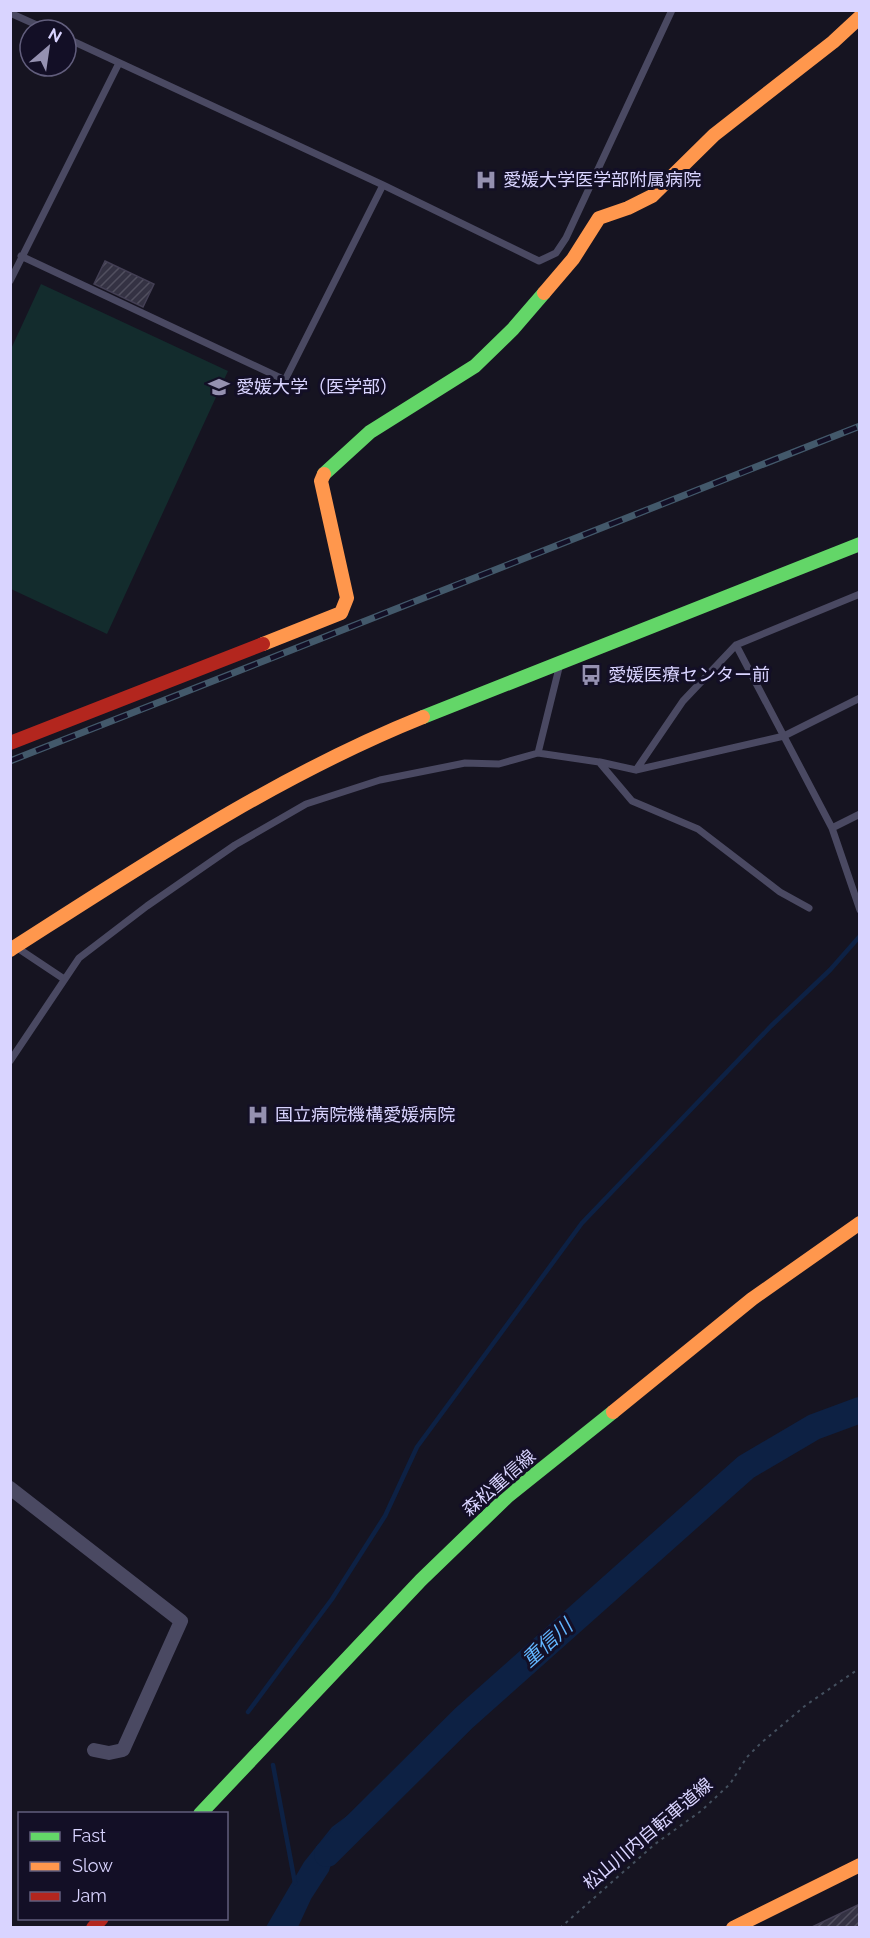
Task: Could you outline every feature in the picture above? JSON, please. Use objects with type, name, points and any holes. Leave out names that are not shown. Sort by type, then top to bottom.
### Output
[{"type":"street","points":[[10,743],[341,613],[347,598],[321,481],[326,471],[370,432],[475,366],[513,329],[573,259],[599,218],[628,208],[652,196],[714,135],[833,42],[860,17]]},
{"type":"street","points":[[13,948],[185,839],[327,759],[416,720],[860,544]]},
{"type":"street","name":"森松重信線","points":[[202,1812],[421,1580],[508,1496],[752,1299],[860,1222]]},
{"type":"street","points":[[10,1488],[182,1621],[123,1750],[109,1753],[94,1750]]},
{"type":"street","points":[[733,1928],[860,1865]]},
{"type":"lane","points":[[78,44],[383,185],[538,261],[556,254],[566,238],[672,10]]},
{"type":"lane","points":[[10,280],[119,63]]},
{"type":"lane","points":[[21,256],[285,380],[383,185]]},
{"type":"lane","points":[[636,770],[683,701],[736,645],[860,594]]},
{"type":"lane","points":[[736,645],[832,828],[860,910]]},
{"type":"lane","points":[[538,753],[560,663]]},
{"type":"lane","points":[[10,1061],[79,958],[147,906],[235,845],[306,804],[380,780],[465,763],[499,764],[538,753],[636,770],[784,736],[860,698]]},
{"type":"lane","points":[[600,762],[632,801],[698,830],[780,892],[809,908]]},
{"type":"lane","points":[[832,828],[860,814]]},
{"type":"lane","points":[[13,948],[64,979]]},
{"type":"path","name":"松山川内自転車道線","points":[[560,1928],[655,1844],[701,1811],[729,1784],[747,1757],[761,1743],[806,1706],[860,1668]]},
{"type":"green space","points":[[41,284],[228,371],[107,634],[11,589],[11,349]]},
{"type":"water","points":[[366,1802],[329,1871],[311,1899],[298,1927],[266,1927],[304,1862],[332,1827]]},
{"type":"building","points":[[105,261],[154,284],[143,307],[94,284]]},
{"type":"building","points":[[860,1904],[860,1928],[810,1928]]},
{"type":"waterway","points":[[248,1712],[332,1599],[385,1516],[417,1447],[582,1223],[771,1026],[830,970],[860,936]]},
{"type":"waterway","name":"重信川","points":[[327,1854],[464,1718],[746,1467],[814,1427],[860,1410]]},
{"type":"waterway","points":[[273,1765],[295,1883]]},
{"type":"railway","points":[[10,761],[860,426]]},
{"type":"traffic: fast","points":[[324,474],[370,432],[475,366],[513,329],[544,293]]},
{"type":"traffic: fast","points":[[423,717],[860,544]]},
{"type":"traffic: fast","points":[[202,1812],[421,1580],[508,1496],[613,1412]]},
{"type":"traffic: slow","points":[[544,293],[573,259],[599,218],[628,208],[652,196],[714,135],[833,42],[860,17]]},
{"type":"traffic: slow","points":[[263,644],[341,613],[347,598],[321,481],[324,474]]},
{"type":"traffic: slow","points":[[10,950],[160,854],[263,794],[369,740],[423,717]]},
{"type":"traffic: slow","points":[[613,1412],[752,1299],[860,1223]]},
{"type":"traffic: slow","points":[[733,1928],[860,1865]]},
{"type":"traffic: jam","points":[[10,743],[263,644]]},
{"type":"traffic: jam","points":[[93,1928],[100,1920]]},
{"type":"place","name":"愛媛大学医学部附属病院","points":[[486,180]]},
{"type":"place","name":"愛媛大学（医学部）","points":[[219,387]]},
{"type":"place","name":"愛媛医療センター前","points":[[591,675]]},
{"type":"place","name":"国立病院機構愛媛病院","points":[[258,1115]]}]
